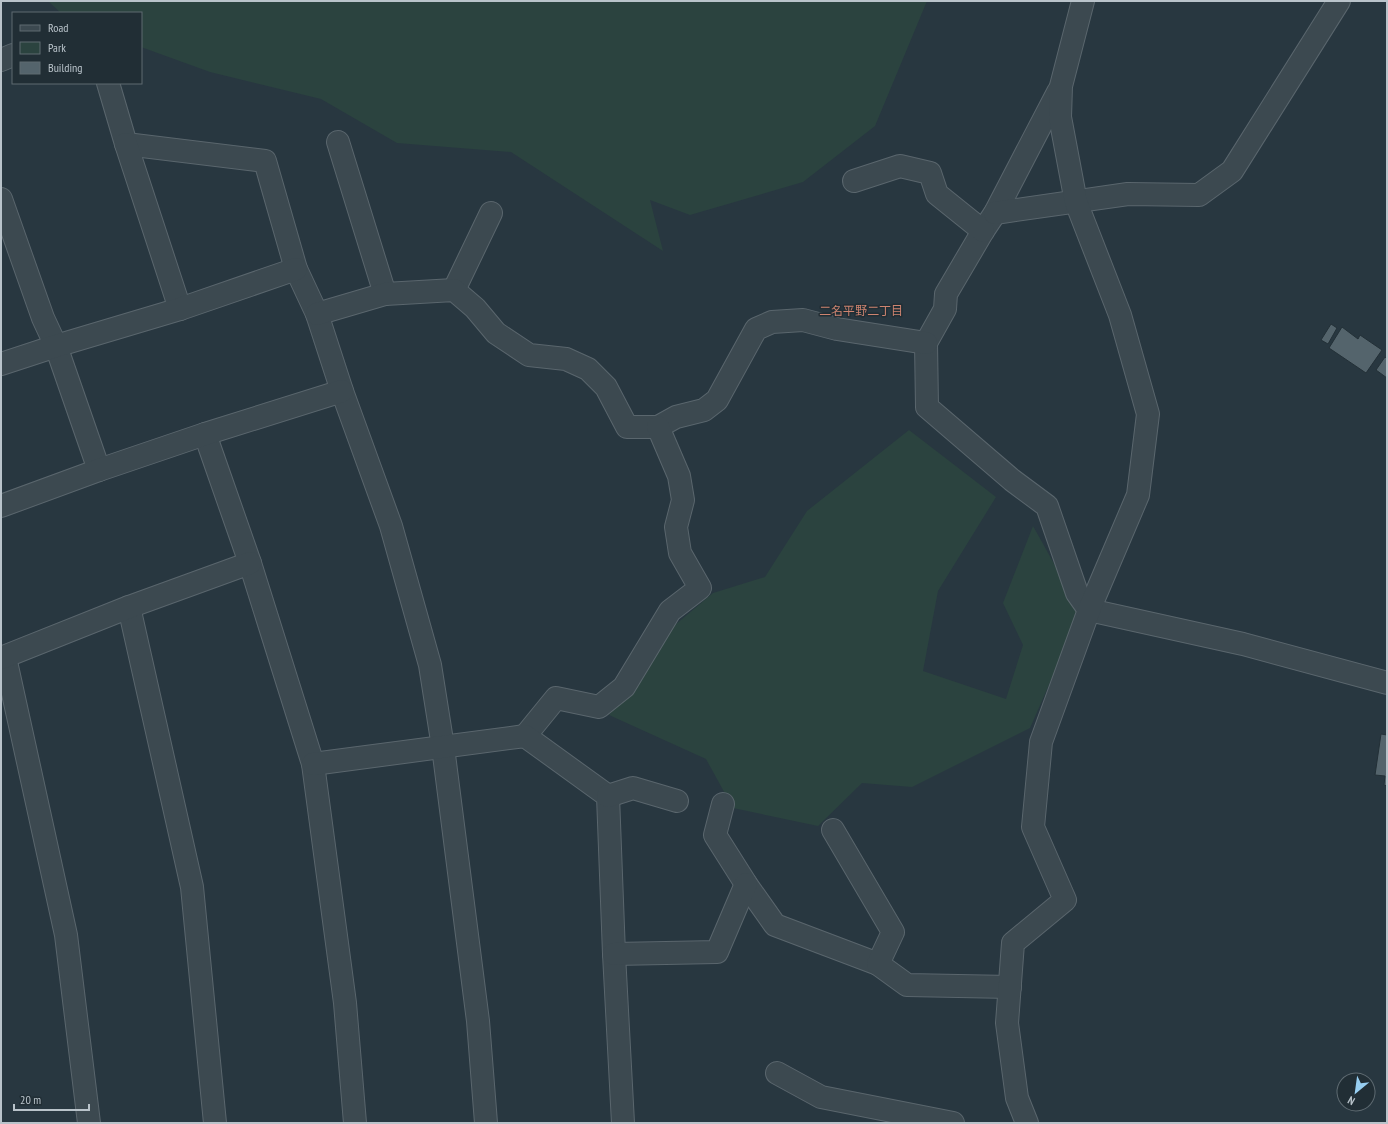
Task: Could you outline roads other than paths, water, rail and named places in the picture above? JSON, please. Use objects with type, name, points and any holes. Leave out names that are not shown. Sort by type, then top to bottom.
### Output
[{"type":"street","points":[[1027,1123],[1016,1098],[1007,1023],[1013,943],[1065,900],[1033,827],[1041,742],[1089,610],[1138,495],[1148,414],[1120,315],[1076,202],[1060,117],[1061,86],[1083,1]]},
{"type":"street","points":[[995,213],[1128,194],[1200,195],[1232,171],[1339,1]]},
{"type":"street","points":[[1,60],[12,55]]},
{"type":"street","points":[[108,84],[126,144],[180,309]]},
{"type":"street","points":[[1061,86],[995,213],[946,294],[945,309],[926,343],[927,407],[1012,480],[1047,506],[1077,593],[1089,610],[1243,644],[1387,683]]},
{"type":"street","points":[[338,142],[385,294]]},
{"type":"street","points":[[126,144],[264,161],[296,269],[317,314],[342,391],[391,526],[430,665],[443,747],[478,1021],[486,1123]]},
{"type":"street","points":[[854,181],[900,166],[930,173],[937,194],[983,231]]},
{"type":"street","points":[[1,199],[43,318],[56,346],[99,470]]},
{"type":"street","points":[[454,290],[491,213]]},
{"type":"street","points":[[1,364],[180,309],[296,269]]},
{"type":"street","points":[[317,314],[385,294],[454,290],[475,308],[496,333],[529,355],[566,359],[588,369],[606,387],[627,427],[658,427],[676,418],[704,410],[718,400],[756,329],[772,322],[803,320],[837,329],[926,343]]},
{"type":"street","points":[[1,506],[99,470],[205,434],[342,391]]},
{"type":"street","points":[[313,764],[525,736],[556,698],[599,707],[624,687],[670,611],[700,588],[680,553],[676,528],[683,500],[679,476],[658,427]]},
{"type":"street","points":[[205,434],[250,563],[313,764],[345,1003],[355,1123]]},
{"type":"street","points":[[89,1123],[66,935],[3,657],[129,607],[250,563]]},
{"type":"street","points":[[129,607],[192,887],[215,1123]]},
{"type":"street","points":[[525,736],[608,796]]},
{"type":"street","points":[[608,796],[633,788],[676,801]]},
{"type":"street","points":[[608,796],[614,954],[623,1123]]},
{"type":"street","points":[[723,804],[715,835],[746,884],[776,925],[878,964],[907,985],[1010,987]]},
{"type":"street","points":[[833,830],[894,932],[878,964]]},
{"type":"street","points":[[614,954],[717,952],[746,884]]},
{"type":"street","points":[[778,1073],[821,1097],[953,1123]]},
{"type":"district","name":"二名平野二丁目","points":[[861,311]]}]
